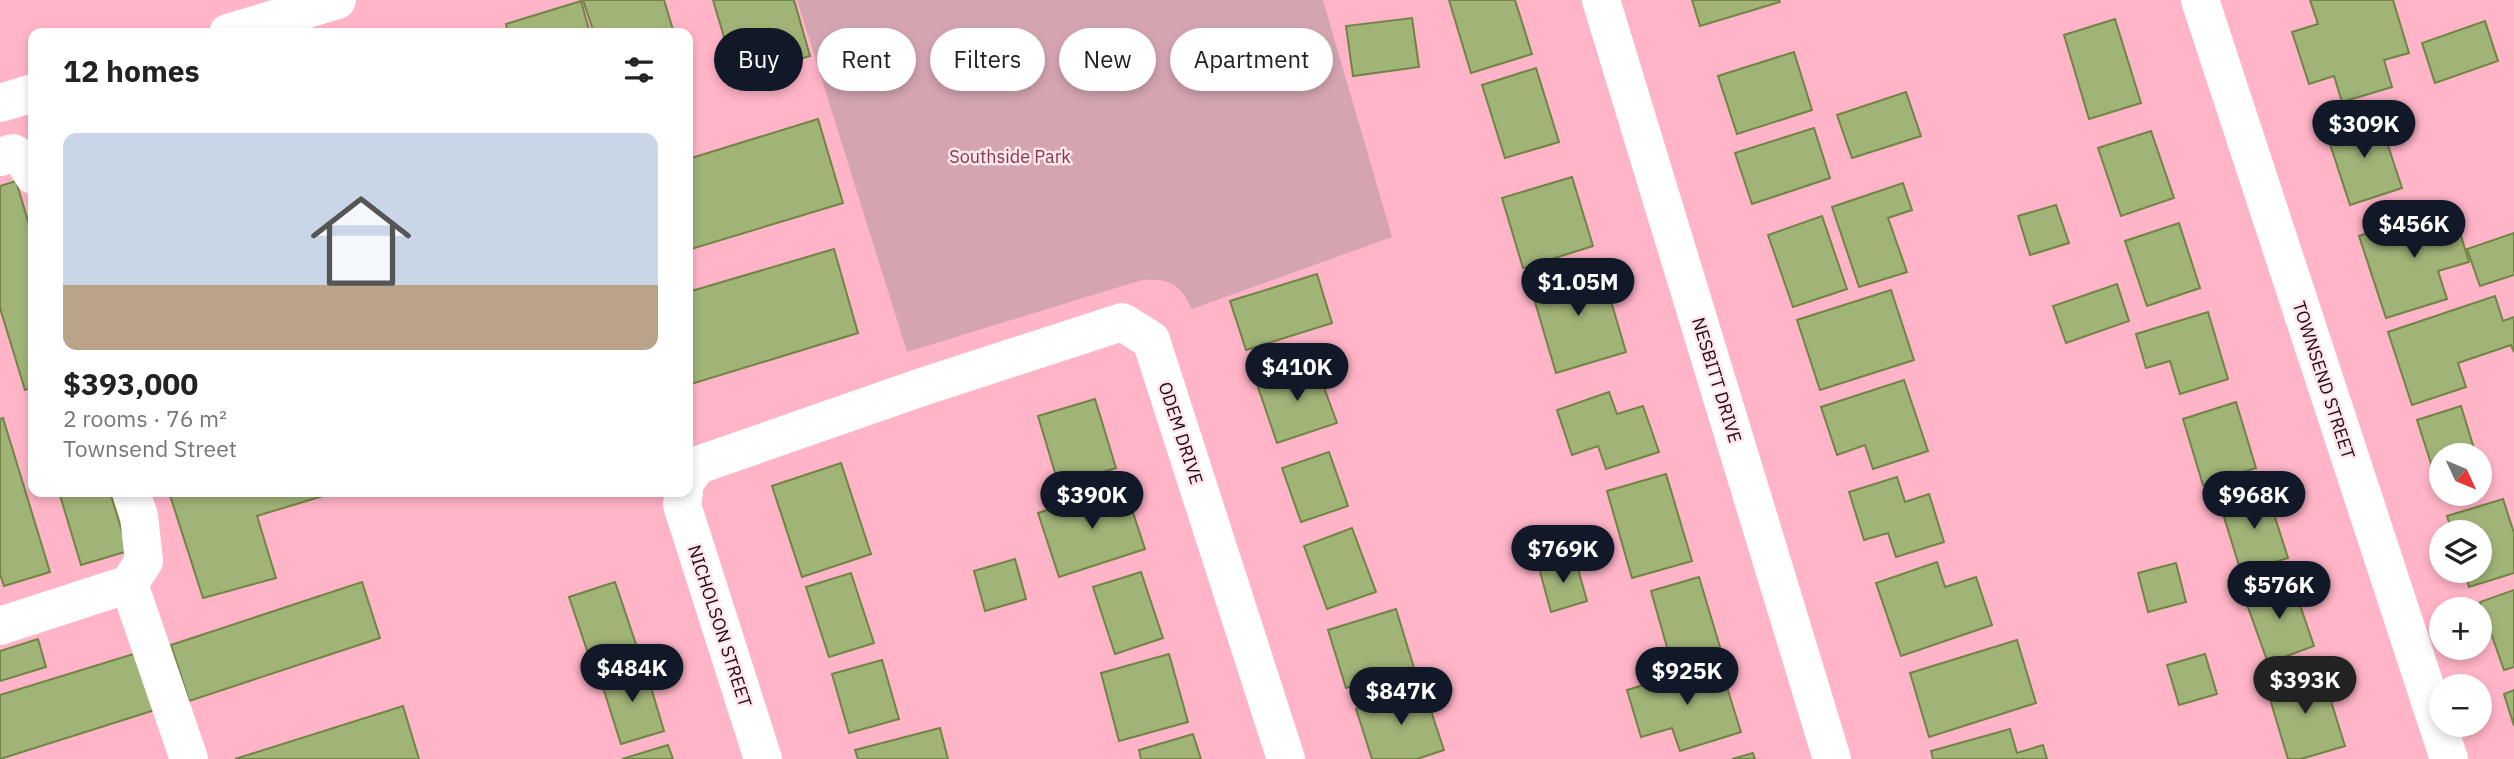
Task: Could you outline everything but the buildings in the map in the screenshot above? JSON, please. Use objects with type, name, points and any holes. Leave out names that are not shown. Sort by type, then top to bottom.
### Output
[{"type":"street","points":[[245,28],[337,0]]},
{"type":"street","name":"NESBITT DRIVE","points":[[1601,0],[1832,759]]},
{"type":"street","name":"TOWNSEND STREET","points":[[2200,0],[2449,759]]},
{"type":"street","points":[[0,103],[28,95]]},
{"type":"street","points":[[0,157],[13,153],[23,159],[28,167]]},
{"type":"street","name":"ODEM DRIVE","points":[[693,472],[698,465],[922,387],[1122,322],[1151,340],[1286,759]]},
{"type":"street","points":[[0,626],[129,584],[144,561],[139,516],[133,497]]},
{"type":"street","name":"NICHOLSON STREET","points":[[683,497],[682,505],[762,759]]},
{"type":"street","points":[[129,584],[189,759]]},
{"type":"green space","name":"Southside Park","points":[[797,0],[1323,0],[1331,28],[1170,28],[1170,91],[1333,91],[1333,34],[1392,237],[1192,309],[1173,284],[1160,280],[1142,280],[907,352],[825,91],[916,91],[916,28],[817,28],[817,64]]}]
